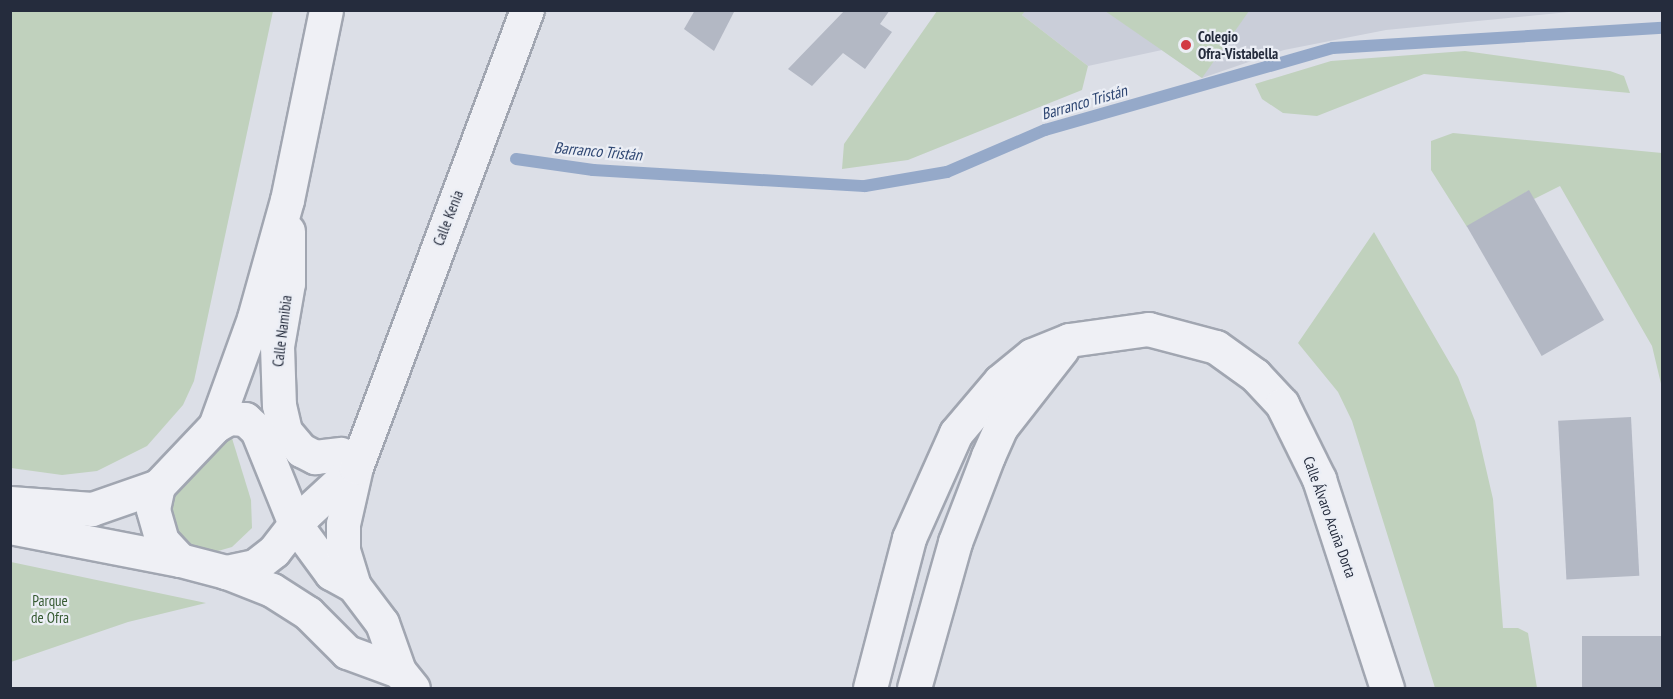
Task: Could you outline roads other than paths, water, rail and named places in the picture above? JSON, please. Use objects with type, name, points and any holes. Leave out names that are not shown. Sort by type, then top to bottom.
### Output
[{"type":"street","name":"Calle Namibia","points":[[215,426],[254,318],[288,200],[326,10]]},
{"type":"street","name":"Calle Kenia","points":[[295,522],[305,514],[348,461],[369,425],[527,10]]},
{"type":"street","name":"Calle Namibia","points":[[288,200],[288,283],[277,345],[279,405],[285,431],[301,450],[315,456],[348,461]]},
{"type":"street","name":"Calle Namibia","points":[[254,318],[259,406],[257,430]]},
{"type":"street","name":"Calle Álvaro Acuña Dorta","points":[[870,688],[909,538],[956,433],[1008,374],[1032,355],[1069,340],[1148,329],[1178,335],[1216,348],[1255,375],[1282,404],[1319,479],[1387,688]]},
{"type":"street","points":[[914,688],[955,542],[988,456],[1001,427],[1069,340]]},
{"type":"street","points":[[10,503],[92,509],[158,486],[215,426],[229,418],[245,419],[257,430],[295,522],[331,573],[354,586],[382,622],[406,680]]},
{"type":"street","points":[[275,470],[310,477],[348,461],[343,524],[344,549],[354,586]]},
{"type":"street","points":[[158,486],[153,509],[155,525],[162,541],[180,560]]},
{"type":"street","points":[[226,572],[255,566],[274,551],[295,522]]},
{"type":"street","points":[[10,527],[180,560],[226,572],[272,590],[308,614],[347,652],[406,680]]},
{"type":"waterway","name":"Barranco Tristán","points":[[516,159],[593,170],[865,186],[947,172],[1045,130],[1333,48],[1662,28]]},
{"type":"place","name":"Colegio Ofra-Vistabella","points":[[1186,45]]},
{"type":"park label","name":"Parque de Ofra","points":[[50,608]]}]
